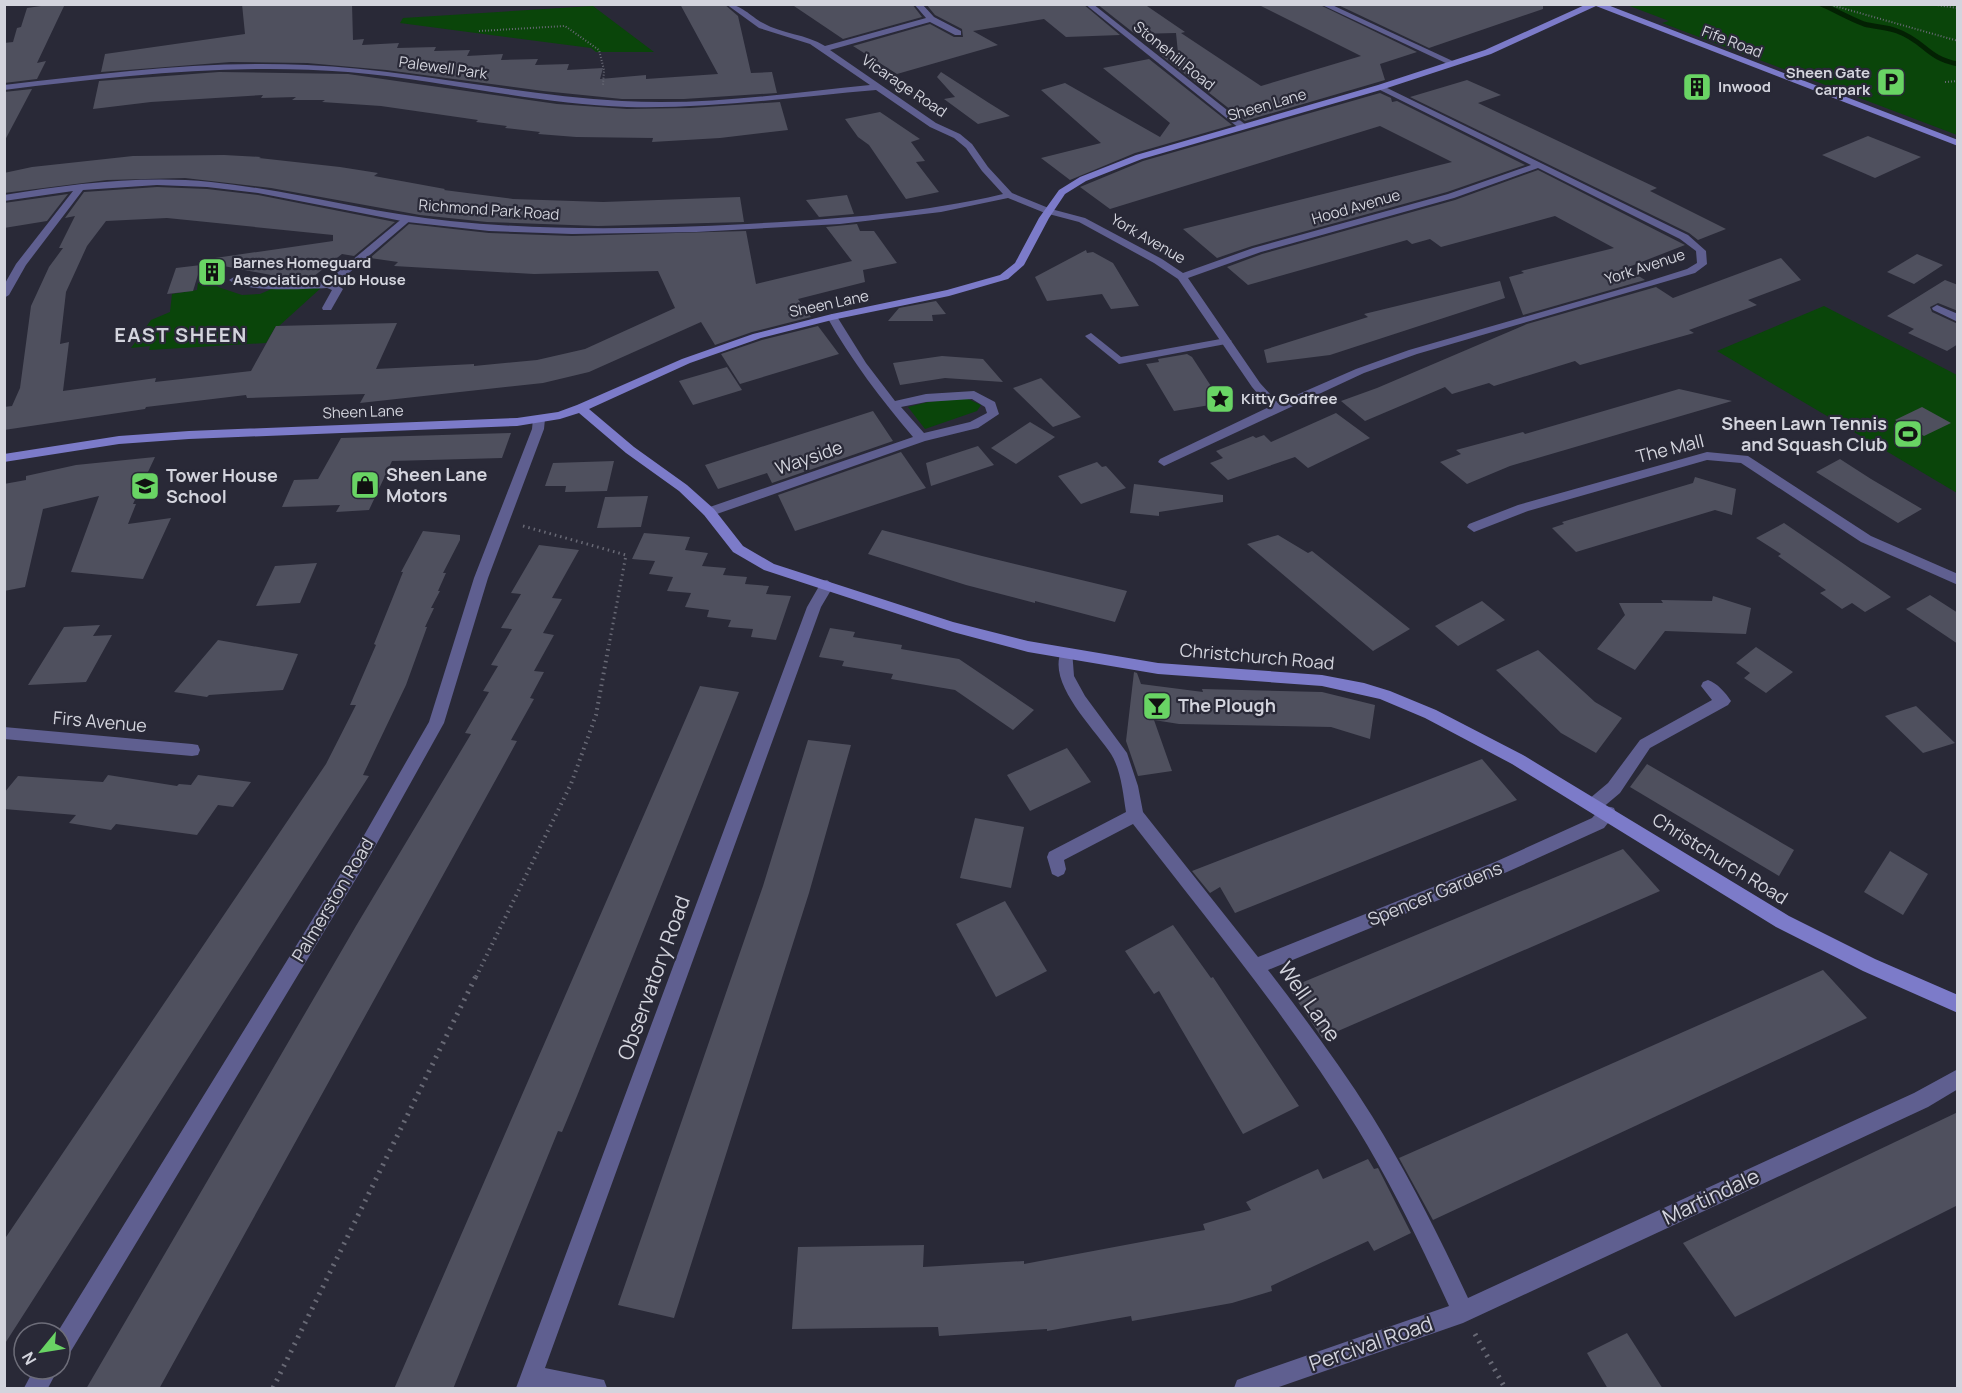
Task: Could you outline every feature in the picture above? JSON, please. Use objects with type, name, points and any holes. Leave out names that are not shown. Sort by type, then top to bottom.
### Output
[{"type":"main road","name":"Sheen Lane","points":[[4,458],[118,440],[538,419],[581,408],[720,348],[832,317],[905,303],[1004,277],[1018,265],[1048,211],[1062,192],[1083,178],[1139,157],[1381,87],[1488,52],[1596,4]]},
{"type":"main road","name":"Fife Road","points":[[1596,4],[1958,143]]},
{"type":"main road","name":"Christchurch Road","points":[[581,408],[709,512],[738,549],[769,567],[1006,643],[1067,654],[1209,673],[1296,677],[1382,694],[1430,714],[1491,745],[1602,808],[1727,889],[1783,921],[1891,976],[1958,1004]]},
{"type":"street","name":"Vicarage Road","points":[[729,4],[762,26],[800,37],[824,49],[933,125],[963,141],[1009,195],[1048,211]]},
{"type":"street","points":[[917,4],[932,19],[958,33]]},
{"type":"street","name":"Stonehill Road","points":[[1088,4],[1243,127]]},
{"type":"street","points":[[1323,4],[1453,63]]},
{"type":"street","points":[[824,49],[932,19]]},
{"type":"street","name":"Palewell Park","points":[[4,88],[236,66],[292,66],[389,74],[600,103],[668,105],[877,87]]},
{"type":"street","name":"York Avenue","points":[[1164,462],[1276,408],[1360,371],[1413,352],[1653,283],[1691,271],[1702,264],[1704,256],[1700,247],[1684,237],[1381,87]]},
{"type":"street","name":"Hood Avenue","points":[[1182,277],[1257,250],[1451,196],[1538,165]]},
{"type":"street","name":"Richmond Park Road","points":[[4,198],[80,188],[206,184],[286,196],[407,219],[499,229],[678,229],[866,221],[962,206],[1009,195]]},
{"type":"street","points":[[4,295],[21,264],[80,188]]},
{"type":"street","name":"York Avenue","points":[[1048,211],[1082,220],[1158,261],[1182,277],[1256,385],[1276,408]]},
{"type":"street","points":[[329,285],[407,219]]},
{"type":"street","points":[[234,280],[267,286],[329,285],[338,289],[327,308]]},
{"type":"street","points":[[1937,308],[1958,319]]},
{"type":"street","points":[[832,317],[849,349],[921,438]]},
{"type":"street","points":[[1090,336],[1119,362],[1226,341]]},
{"type":"street","name":"Wayside","points":[[709,512],[921,438],[974,425],[993,414],[991,405],[974,395],[926,398],[892,405]]},
{"type":"street","name":"Palmerston Road","points":[[72,1328],[359,859],[436,723],[481,578],[538,429],[538,419]]},
{"type":"street","name":"The Mall","points":[[1474,527],[1523,508],[1707,456],[1744,459],[1866,539],[1958,580]]},
{"type":"street","name":"Observatory Road","points":[[529,1383],[814,607],[828,585]]},
{"type":"street","name":"Well Lane","points":[[1067,654],[1068,676],[1079,700],[1119,753],[1130,786],[1135,815],[1256,966],[1348,1097],[1422,1224],[1463,1312]]},
{"type":"street","name":"Spencer Gardens","points":[[1256,966],[1521,858],[1598,823],[1602,808],[1644,744],[1723,701],[1708,686]]},
{"type":"street","name":"Firs Avenue","points":[[4,733],[192,750]]},
{"type":"street","points":[[1058,869],[1055,857],[1135,815]]},
{"type":"street","name":"Martindale","points":[[1463,1312],[1921,1100],[1958,1078]]},
{"type":"street","name":"Percival Road","points":[[1245,1389],[1463,1312]]},
{"type":"street","points":[[529,1383],[596,1389]]},
{"type":"path","points":[[1828,4],[1958,41]]},
{"type":"path","points":[[1929,4],[1958,8]]},
{"type":"path","points":[[479,31],[565,26],[599,50],[604,70],[603,96],[600,103]]},
{"type":"path","points":[[1945,82],[1958,81]]},
{"type":"path","points":[[273,1389],[571,784],[596,715],[627,555],[503,520]]},
{"type":"path","points":[[1463,1312],[1505,1389]]},
{"type":"green space","points":[[1627,5],[1957,5],[1957,135],[1662,23],[1669,21]]},
{"type":"green space","points":[[593,6],[654,52],[596,52],[591,48],[400,23],[403,18]]},
{"type":"green space","points":[[215,281],[218,287],[242,295],[260,294],[274,288],[322,287],[279,326],[276,326],[266,343],[149,350],[150,346],[131,348],[151,320],[170,312],[172,294],[197,290],[198,283]]},
{"type":"green space","name":"Sheen Lawn Tennis and Squash Club","points":[[1824,306],[1957,375],[1957,493],[1717,351]]},
{"type":"green space","points":[[966,398],[981,405],[977,411],[925,429],[908,407],[928,402]]},
{"type":"building","points":[[65,4],[37,63],[46,61],[37,79],[4,83],[4,43],[13,42],[27,8]]},
{"type":"building","points":[[242,4],[352,4],[353,40],[364,39],[362,45],[399,43],[397,48],[436,47],[434,51],[470,50],[467,56],[503,54],[501,60],[538,59],[535,65],[569,64],[567,70],[603,68],[600,79],[646,75],[646,79],[718,74],[680,4],[724,4],[738,16],[751,73],[772,72],[777,93],[684,99],[622,99],[386,70],[307,63],[231,62],[101,72],[105,54],[245,34]]},
{"type":"building","points":[[791,4],[912,4],[922,17],[843,39]]},
{"type":"building","points":[[926,4],[1083,4],[1120,35],[1066,37],[1044,19],[973,31],[998,45],[897,74],[853,46],[930,24],[954,37],[963,37],[962,29],[935,15]]},
{"type":"building","points":[[1097,4],[1144,4],[1185,32],[1181,33],[1261,86],[1361,56],[1257,4],[1318,4],[1417,52],[1380,64],[1385,80],[1245,121],[1162,56],[1178,53],[1176,33],[1135,34]]},
{"type":"building","points":[[1336,4],[1543,4],[1543,9],[1429,48]]},
{"type":"building","points":[[1149,59],[1232,125],[1135,153],[1070,180],[1041,158],[1101,143],[1041,90],[1065,83],[1160,137],[1170,123],[1103,68]]},
{"type":"building","points":[[219,72],[348,74],[557,104],[627,109],[690,108],[780,102],[788,130],[720,138],[652,142],[653,138],[576,137],[538,134],[540,132],[476,122],[478,120],[381,106],[322,102],[325,100],[292,100],[296,97],[261,98],[263,95],[151,102],[93,109],[99,81]]},
{"type":"building","points":[[941,72],[1010,116],[978,124],[944,99],[955,97],[937,77]]},
{"type":"building","points":[[1467,80],[1501,95],[1478,103],[1657,188],[1650,191],[1726,229],[1698,240],[1689,233],[1410,97]]},
{"type":"building","points":[[32,89],[4,142],[4,92]]},
{"type":"building","points":[[1380,93],[1391,98],[1392,102],[1397,101],[1525,165],[1447,192],[1252,246],[1217,258],[1183,229],[1452,162],[1380,126],[1110,209],[1080,187],[1143,161]]},
{"type":"building","points":[[880,112],[920,139],[911,142],[925,161],[916,162],[939,192],[906,199],[869,145],[858,137],[845,119]]},
{"type":"building","points":[[1868,136],[1921,157],[1875,178],[1822,155]]},
{"type":"building","points":[[133,156],[261,157],[259,158],[340,167],[378,173],[374,176],[444,190],[513,199],[603,202],[740,197],[744,222],[598,226],[487,222],[420,215],[271,188],[185,178],[107,180],[4,193],[4,173],[32,167]]},
{"type":"building","points":[[1538,170],[1685,245],[1626,268],[1645,280],[1523,315],[1509,277],[1524,273],[1521,271],[1614,248],[1555,216],[1441,247],[1430,239],[1412,244],[1407,240],[1248,285],[1227,267],[1262,254],[1455,200]]},
{"type":"building","points":[[157,187],[207,189],[258,195],[395,222],[354,256],[342,254],[309,280],[297,280],[208,263],[208,259],[333,241],[333,235],[167,218],[106,221],[87,246],[66,292],[60,344],[69,342],[63,391],[156,378],[155,382],[251,371],[276,326],[397,323],[376,369],[474,364],[474,366],[537,360],[585,349],[675,308],[658,271],[534,274],[394,266],[398,262],[370,258],[409,224],[489,233],[572,236],[746,231],[756,284],[852,261],[826,227],[857,224],[860,231],[874,231],[897,263],[863,270],[865,282],[798,299],[811,317],[752,332],[715,345],[701,322],[589,372],[543,383],[360,403],[365,394],[247,398],[246,395],[146,407],[145,409],[4,430],[4,407],[12,406],[20,388],[31,306],[49,267],[63,248],[59,248],[75,216],[65,218],[84,192]]},
{"type":"building","points":[[68,194],[47,221],[4,228],[4,203]]},
{"type":"building","points":[[847,195],[854,214],[819,217],[806,200]]},
{"type":"building","points":[[1086,250],[1087,253],[1093,252],[1113,263],[1139,306],[1111,309],[1102,294],[1047,301],[1035,277]]},
{"type":"building","points":[[1917,254],[1943,265],[1914,284],[1887,272]]},
{"type":"building","points":[[1781,258],[1801,280],[1748,300],[1757,305],[1689,330],[1694,333],[1580,365],[1575,361],[1494,386],[1489,383],[1452,394],[1445,387],[1365,421],[1341,401],[1527,324],[1656,287],[1673,298]]},
{"type":"building","points":[[201,265],[193,291],[167,294],[176,268]]},
{"type":"building","points":[[1945,280],[1958,285],[1958,311],[1938,303],[1930,307],[1932,312],[1958,324],[1958,344],[1947,351],[1908,333],[1914,329],[1887,316]]},
{"type":"building","points":[[1500,281],[1505,298],[1330,355],[1267,363],[1264,350],[1368,317],[1364,314]]},
{"type":"building","points":[[936,301],[946,314],[932,315],[933,321],[888,321],[899,308]]},
{"type":"building","points":[[818,326],[839,354],[740,384],[721,354],[762,340]]},
{"type":"building","points":[[1187,354],[1192,357],[1222,403],[1174,411],[1146,364],[1159,362],[1158,359]]},
{"type":"building","points":[[942,356],[983,359],[1003,382],[945,378],[900,385],[893,363]]},
{"type":"building","points":[[727,367],[742,390],[693,405],[679,381]]},
{"type":"building","points":[[1041,378],[1081,417],[1053,427],[1013,388]]},
{"type":"building","points":[[1679,389],[1732,401],[1510,466],[1467,484],[1440,462],[1461,454],[1456,450],[1523,432],[1525,434]]},
{"type":"building","points":[[1922,407],[1951,423],[1924,436],[1895,420]]},
{"type":"building","points":[[873,411],[893,441],[772,483],[767,473],[718,489],[705,465]]},
{"type":"building","points":[[1336,413],[1370,438],[1308,468],[1295,457],[1228,480],[1210,463],[1223,458],[1216,451],[1253,436],[1256,438],[1264,435],[1271,442]]},
{"type":"building","points":[[1030,422],[1055,437],[1016,464],[991,448]]},
{"type":"building","points":[[511,433],[502,458],[392,461],[369,510],[336,512],[340,505],[282,507],[294,480],[318,479],[341,438]]},
{"type":"building","points":[[978,446],[994,465],[931,486],[926,463]]},
{"type":"building","points":[[901,452],[926,488],[795,531],[778,495]]},
{"type":"building","points":[[155,457],[133,504],[136,504],[128,524],[171,518],[143,579],[71,572],[99,496],[43,509],[25,587],[4,591],[4,484],[26,480],[26,476],[76,465]]},
{"type":"building","points":[[1840,459],[1922,509],[1898,523],[1816,472]]},
{"type":"building","points":[[614,461],[607,491],[565,492],[566,486],[545,486],[553,463]]},
{"type":"building","points":[[1097,462],[1102,467],[1106,466],[1126,488],[1081,504],[1058,476]]},
{"type":"building","points":[[1695,477],[1736,489],[1732,515],[1715,510],[1576,552],[1552,528],[1564,524],[1562,522],[1693,483]]},
{"type":"building","points":[[1134,484],[1223,495],[1223,502],[1159,512],[1159,516],[1130,513]]},
{"type":"building","points":[[648,496],[641,527],[597,528],[605,497]]},
{"type":"building","points":[[1784,523],[1891,597],[1865,612],[1852,603],[1842,609],[1820,593],[1826,590],[1778,556],[1781,554],[1756,538]]},
{"type":"building","points":[[882,530],[1127,591],[1115,622],[1035,601],[1035,603],[966,585],[868,554]]},
{"type":"building","points":[[423,531],[460,535],[460,540],[443,573],[446,573],[431,608],[434,608],[425,627],[427,627],[406,685],[363,775],[369,776],[19,1321],[12,1321],[12,1333],[4,1345],[4,1240],[326,764],[356,705],[350,705],[376,645],[374,644],[403,572],[401,572]]},
{"type":"building","points":[[644,533],[690,537],[685,550],[708,553],[702,566],[726,568],[723,575],[747,577],[745,584],[769,586],[766,594],[791,596],[776,640],[751,637],[753,629],[728,627],[731,620],[707,617],[709,610],[685,607],[691,593],[667,591],[673,577],[649,574],[655,561],[632,559]]},
{"type":"building","points":[[1278,535],[1308,553],[1312,551],[1410,629],[1373,651],[1247,544]]},
{"type":"building","points":[[539,545],[579,550],[552,598],[562,599],[543,633],[554,635],[534,671],[544,672],[530,698],[534,699],[511,740],[517,741],[159,1389],[86,1389],[356,926],[471,734],[465,733],[489,692],[483,691],[498,666],[491,665],[512,629],[501,628],[521,594],[511,593]]},
{"type":"building","points":[[317,563],[300,603],[256,606],[275,566]]},
{"type":"building","points":[[1930,595],[1958,613],[1958,644],[1906,609]]},
{"type":"building","points":[[1713,596],[1751,608],[1746,634],[1665,631],[1635,670],[1597,649],[1625,615],[1619,603],[1663,603],[1661,600],[1712,601]]},
{"type":"building","points":[[1482,601],[1505,620],[1458,646],[1435,626]]},
{"type":"building","points":[[100,625],[93,636],[112,635],[86,682],[28,685],[64,627]]},
{"type":"building","points":[[830,628],[855,632],[853,637],[902,645],[901,649],[959,659],[1034,710],[1013,730],[955,690],[891,679],[893,674],[842,666],[844,661],[819,657]]},
{"type":"building","points":[[218,640],[298,654],[283,690],[209,695],[207,697],[174,692]]},
{"type":"building","points":[[1756,647],[1793,672],[1766,693],[1744,678],[1750,673],[1736,663]]},
{"type":"building","points":[[1538,650],[1595,702],[1622,718],[1596,753],[1561,733],[1496,670]]},
{"type":"building","points":[[1134,672],[1137,673],[1141,684],[1203,692],[1202,689],[1322,692],[1375,705],[1370,739],[1331,727],[1179,724],[1154,720],[1172,771],[1138,776],[1126,741]]},
{"type":"building","points":[[700,686],[739,692],[577,1096],[562,1132],[558,1131],[453,1389],[394,1389]]},
{"type":"building","points":[[1916,706],[1955,743],[1923,753],[1885,716]]},
{"type":"building","points":[[808,740],[851,745],[809,893],[674,1318],[618,1305],[763,886]]},
{"type":"building","points":[[1067,748],[1091,782],[1030,811],[1007,775]]},
{"type":"building","points":[[1482,759],[1517,800],[1235,913],[1220,887],[1210,893],[1192,871]]},
{"type":"building","points":[[1647,764],[1794,850],[1779,876],[1630,787]]},
{"type":"building","points":[[108,775],[177,786],[179,784],[191,785],[198,775],[251,782],[233,807],[218,805],[197,835],[116,824],[111,830],[69,823],[76,815],[4,809],[4,793],[18,776],[103,782]]},
{"type":"building","points":[[975,818],[1024,827],[1011,888],[960,878]]},
{"type":"building","points":[[1623,849],[1660,891],[1322,1038],[1289,988]]},
{"type":"building","points":[[1890,851],[1928,874],[1903,915],[1864,892]]},
{"type":"building","points":[[1005,901],[1047,971],[996,997],[956,924]]},
{"type":"building","points":[[1173,925],[1211,978],[1213,977],[1299,1106],[1243,1134],[1159,991],[1154,994],[1125,951]]},
{"type":"building","points":[[1823,970],[1867,1018],[1433,1220],[1399,1158]]},
{"type":"building","points":[[1958,1112],[1958,1205],[1735,1317],[1683,1243]]},
{"type":"building","points":[[1368,1159],[1374,1169],[1378,1168],[1411,1233],[1374,1251],[1368,1241],[1271,1286],[1272,1291],[1232,1303],[1132,1321],[1131,1316],[1047,1331],[1047,1329],[939,1336],[938,1327],[792,1329],[798,1247],[924,1245],[923,1267],[1024,1261],[1024,1264],[1205,1230],[1203,1224],[1251,1210],[1246,1202],[1318,1169],[1323,1179]]},
{"type":"building","points":[[1627,1333],[1663,1389],[1608,1389],[1587,1353]]},
{"type":"waterway","points":[[1821,4],[1853,20],[1906,35],[1939,58],[1958,64]]},
{"type":"place","name":"Sheen Gate carpark","points":[[1891,82]]},
{"type":"place","name":"Inwood","points":[[1697,87]]},
{"type":"place","name":"Barnes Homeguard Association Club House","points":[[212,272]]},
{"type":"place","name":"Kitty Godfree","points":[[1220,399]]},
{"type":"place","name":"Sheen Lawn Tennis and Squash Club","points":[[1908,434]]},
{"type":"place","name":"Sheen Lane Motors","points":[[365,485]]},
{"type":"place","name":"Tower House School","points":[[145,486]]},
{"type":"place","name":"The Plough","points":[[1157,706]]},
{"type":"district","name":"EAST SHEEN","points":[[181,335]]}]
